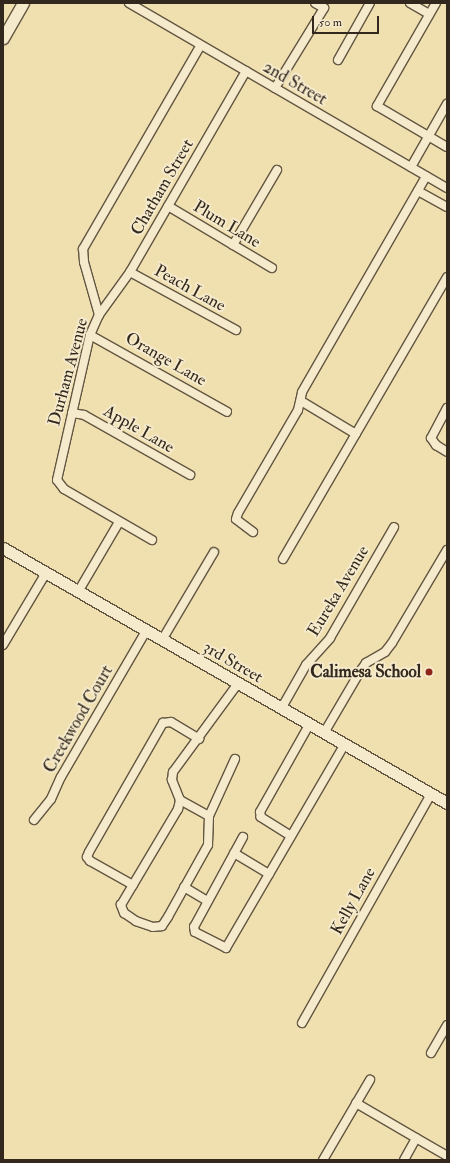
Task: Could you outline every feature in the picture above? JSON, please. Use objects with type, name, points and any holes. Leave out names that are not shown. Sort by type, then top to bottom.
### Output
[{"type":"street","points":[[3,38],[23,3]]},
{"type":"street","name":"2nd Street","points":[[129,3],[200,46],[246,71],[447,188]]},
{"type":"street","points":[[275,88],[324,8],[315,3]]},
{"type":"street","points":[[338,60],[370,3]]},
{"type":"street","points":[[410,3],[430,14]]},
{"type":"street","points":[[436,3],[377,106],[447,147]]},
{"type":"street","name":"Durham Avenue","points":[[152,540],[64,489],[57,480],[90,335],[99,315],[84,262],[83,249],[200,46]]},
{"type":"street","name":"Chatham Street","points":[[99,315],[130,272],[246,71]]},
{"type":"street","points":[[411,167],[447,104]]},
{"type":"street","points":[[233,245],[276,170]]},
{"type":"street","points":[[253,532],[236,519],[238,513],[301,401],[302,392],[426,176]]},
{"type":"street","points":[[418,191],[447,207]]},
{"type":"street","name":"Plum Lane","points":[[168,206],[272,268]]},
{"type":"street","name":"Peach Lane","points":[[130,272],[236,330]]},
{"type":"street","points":[[283,559],[447,277]]},
{"type":"street","name":"Orange Lane","points":[[90,335],[227,412]]},
{"type":"street","points":[[301,401],[356,434]]},
{"type":"street","points":[[447,408],[431,438],[436,445],[447,452]]},
{"type":"street","name":"Apple Lane","points":[[72,413],[84,415],[190,475]]},
{"type":"street","points":[[78,592],[119,522]]},
{"type":"street","name":"Eureka Avenue","points":[[281,709],[306,665],[330,638],[394,527]]},
{"type":"street","name":"3rd Street","points":[[3,548],[237,685],[447,803]]},
{"type":"street","points":[[324,733],[366,663],[384,652],[392,643],[447,550]]},
{"type":"street","points":[[162,640],[214,552]]},
{"type":"street","points":[[3,645],[46,573]]},
{"type":"street","name":"Creekwood Court","points":[[34,820],[51,799],[64,772],[146,631]]},
{"type":"street","points":[[235,759],[209,816],[208,845],[162,926],[153,926],[136,921],[124,913],[121,905],[178,809],[180,800],[172,780],[173,772],[199,740],[237,685]]},
{"type":"street","points":[[133,885],[90,861],[87,857],[89,852],[163,724],[171,722],[199,740]]},
{"type":"street","points":[[291,836],[261,817],[260,812],[309,725]]},
{"type":"street","points":[[243,837],[196,920],[195,932],[226,948],[344,745]]},
{"type":"street","name":"Kelly Lane","points":[[302,1023],[431,794]]},
{"type":"street","points":[[180,800],[209,816]]},
{"type":"street","points":[[234,853],[269,874]]},
{"type":"street","points":[[184,888],[207,901]]},
{"type":"street","points":[[431,1053],[447,1025]]},
{"type":"street","points":[[323,1160],[370,1080]]},
{"type":"street","points":[[356,1103],[447,1156]]},
{"type":"street","points":[[404,1160],[416,1138]]},
{"type":"place","name":"Calimesa School","points":[[429,672]]}]
